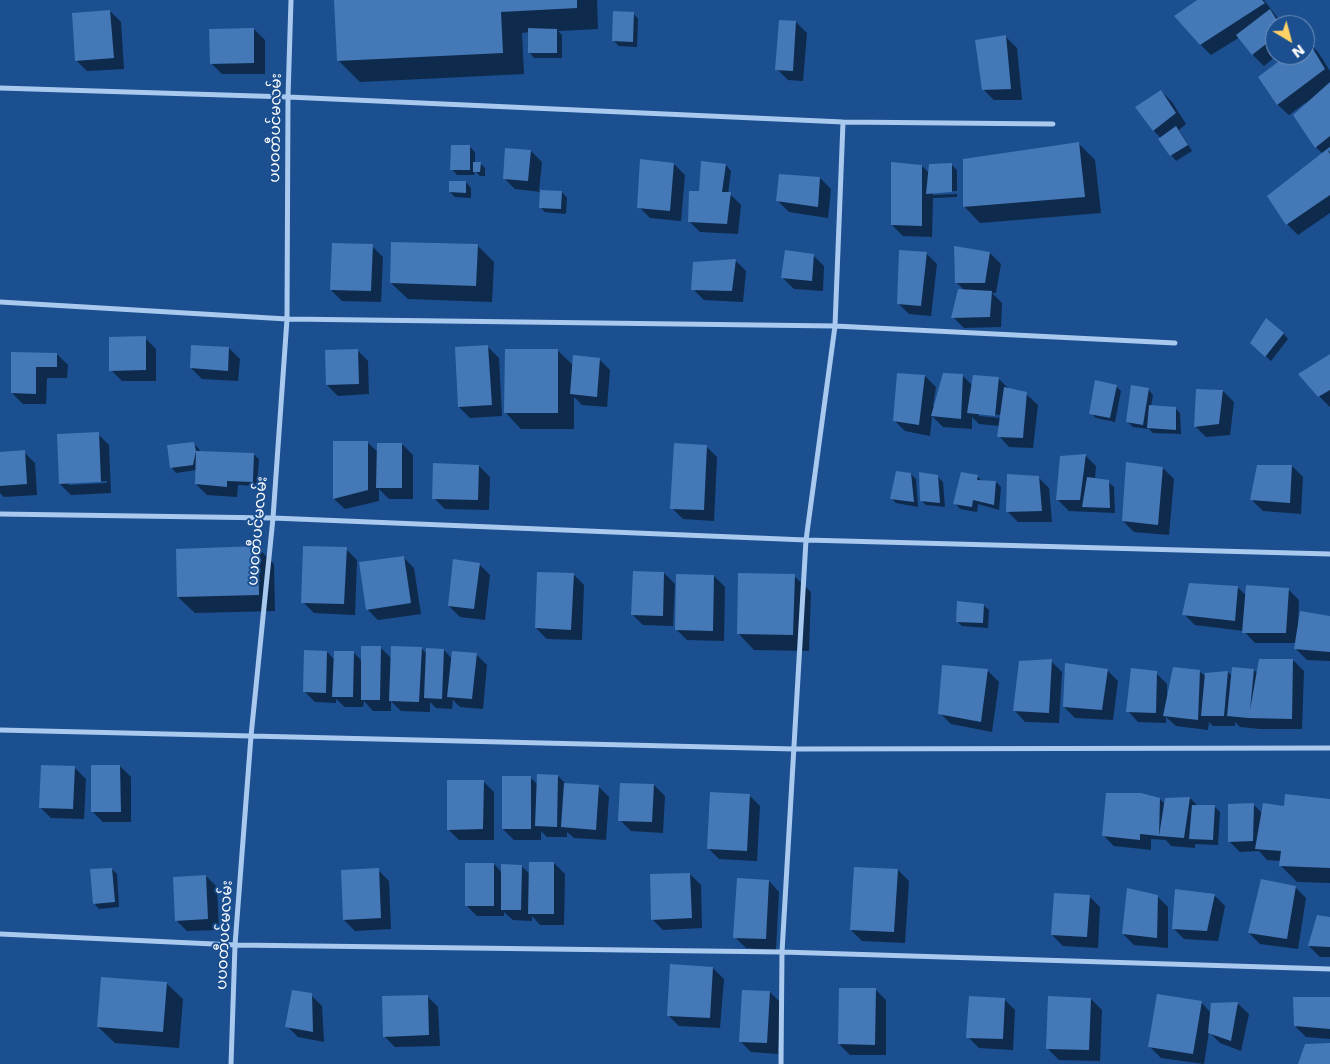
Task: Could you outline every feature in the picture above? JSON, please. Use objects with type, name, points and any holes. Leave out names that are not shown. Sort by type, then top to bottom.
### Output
[{"type":"street","name":"ပပဝတီပင်မလမ်း","points":[[231,1064],[236,945],[251,736],[273,518],[287,319],[288,97],[291,0]]},
{"type":"street","points":[[0,88],[288,97],[843,122],[1053,124]]},
{"type":"street","points":[[781,1064],[782,952],[806,540],[835,326],[843,122]]},
{"type":"street","points":[[0,302],[287,319],[835,326],[1175,343]]},
{"type":"street","points":[[0,514],[273,518],[806,540],[1330,554]]},
{"type":"street","points":[[0,730],[794,749],[1330,748]]},
{"type":"street","points":[[0,934],[236,945],[782,952],[1330,968]]},
{"type":"building","points":[[334,0],[577,0],[577,8],[501,12],[503,53],[337,61]]},
{"type":"building","points":[[1197,0],[1262,0],[1265,3],[1200,45],[1174,16]]},
{"type":"building","points":[[1270,9],[1274,15],[1265,15],[1265,45],[1252,55],[1236,35]]},
{"type":"building","points":[[110,10],[114,58],[75,61],[72,13]]},
{"type":"building","points":[[613,11],[634,12],[633,42],[612,41]]},
{"type":"building","points":[[779,20],[796,21],[793,71],[775,70]]},
{"type":"building","points":[[254,28],[254,63],[210,64],[209,29]]},
{"type":"building","points":[[528,28],[557,29],[557,53],[528,53]]},
{"type":"building","points":[[1006,35],[1011,89],[982,90],[975,40]]},
{"type":"building","points":[[1315,52],[1325,69],[1277,105],[1258,77],[1274,65],[1315,65]]},
{"type":"building","points":[[1330,82],[1330,136],[1315,148],[1293,115]]},
{"type":"building","points":[[1161,90],[1176,113],[1153,131],[1135,107]]},
{"type":"building","points":[[1176,126],[1188,145],[1170,156],[1158,139]]},
{"type":"building","points":[[1079,142],[1085,197],[963,207],[963,159]]},
{"type":"building","points":[[451,145],[470,145],[470,170],[450,170]]},
{"type":"building","points":[[505,148],[531,150],[528,181],[503,179]]},
{"type":"building","points":[[1327,149],[1330,154],[1330,195],[1286,225],[1267,196]]},
{"type":"building","points":[[640,159],[674,163],[670,211],[637,208]]},
{"type":"building","points":[[701,161],[726,164],[722,192],[731,192],[727,224],[688,222],[689,191],[699,191]]},
{"type":"building","points":[[473,162],[481,162],[480,172],[473,172]]},
{"type":"building","points":[[891,162],[922,165],[922,226],[891,225]]},
{"type":"building","points":[[952,163],[952,192],[926,194],[929,164]]},
{"type":"building","points":[[779,174],[820,177],[818,207],[776,201]]},
{"type":"building","points":[[449,181],[466,181],[466,193],[449,192]]},
{"type":"building","points":[[540,190],[562,191],[561,209],[539,208]]},
{"type":"building","points":[[391,242],[478,244],[476,286],[390,283]]},
{"type":"building","points":[[332,243],[373,244],[371,291],[330,290]]},
{"type":"building","points":[[954,246],[990,252],[985,283],[955,283]]},
{"type":"building","points":[[785,250],[814,254],[812,281],[781,278]]},
{"type":"building","points":[[899,250],[927,252],[921,306],[897,304]]},
{"type":"building","points":[[736,259],[732,291],[691,290],[693,262]]},
{"type":"building","points":[[958,289],[992,291],[990,317],[951,318]]},
{"type":"building","points":[[1266,318],[1284,333],[1265,357],[1250,343]]},
{"type":"building","points":[[146,336],[146,370],[109,371],[109,337]]},
{"type":"building","points":[[191,345],[229,347],[228,371],[190,368]]},
{"type":"building","points":[[488,345],[492,405],[458,407],[455,347]]},
{"type":"building","points":[[358,349],[359,384],[326,385],[325,350]]},
{"type":"building","points":[[505,349],[558,349],[558,413],[504,413]]},
{"type":"building","points":[[11,352],[57,353],[57,367],[36,367],[36,394],[11,393]]},
{"type":"building","points":[[1330,354],[1330,390],[1318,397],[1298,374]]},
{"type":"building","points":[[573,355],[600,358],[597,397],[570,394]]},
{"type":"building","points":[[897,373],[925,375],[919,425],[893,421]]},
{"type":"building","points":[[943,373],[963,374],[961,419],[931,416]]},
{"type":"building","points":[[973,375],[999,377],[995,416],[967,413]]},
{"type":"building","points":[[1095,380],[1117,385],[1110,418],[1089,414]]},
{"type":"building","points":[[1131,385],[1149,388],[1143,425],[1126,422]]},
{"type":"building","points":[[1004,387],[1027,392],[1023,438],[997,437]]},
{"type":"building","points":[[1196,389],[1223,390],[1219,424],[1194,427]]},
{"type":"building","points":[[1149,405],[1176,407],[1176,430],[1147,428]]},
{"type":"building","points":[[99,432],[101,482],[59,484],[57,434]]},
{"type":"building","points":[[333,441],[368,441],[368,490],[333,499]]},
{"type":"building","points":[[194,442],[196,451],[193,465],[170,468],[167,445]]},
{"type":"building","points":[[377,443],[402,443],[402,488],[376,488]]},
{"type":"building","points":[[674,443],[707,445],[704,510],[670,509]]},
{"type":"building","points":[[25,450],[27,484],[0,486],[0,452]]},
{"type":"building","points":[[196,451],[254,453],[253,482],[227,481],[227,487],[195,484]]},
{"type":"building","points":[[1086,454],[1080,500],[1056,500],[1060,456]]},
{"type":"building","points":[[1126,462],[1163,467],[1158,525],[1122,521]]},
{"type":"building","points":[[433,463],[479,465],[478,500],[432,499]]},
{"type":"building","points":[[1257,465],[1292,465],[1290,503],[1250,500]]},
{"type":"building","points":[[896,471],[911,473],[914,502],[890,499]]},
{"type":"building","points":[[919,472],[938,475],[940,503],[920,501]]},
{"type":"building","points":[[961,472],[978,475],[977,480],[996,481],[994,505],[973,500],[972,507],[953,504]]},
{"type":"building","points":[[1007,474],[1039,476],[1042,511],[1006,512]]},
{"type":"building","points":[[1087,477],[1109,480],[1110,508],[1082,507]]},
{"type":"building","points":[[258,546],[259,595],[177,597],[176,549]]},
{"type":"building","points":[[303,546],[347,547],[344,604],[301,603]]},
{"type":"building","points":[[404,556],[411,603],[366,610],[359,562]]},
{"type":"building","points":[[453,559],[480,563],[474,609],[448,606]]},
{"type":"building","points":[[633,571],[664,572],[663,616],[631,615]]},
{"type":"building","points":[[537,572],[574,573],[571,630],[535,628]]},
{"type":"building","points":[[738,573],[795,574],[793,635],[737,634]]},
{"type":"building","points":[[676,574],[714,575],[713,631],[675,630]]},
{"type":"building","points":[[1189,583],[1238,586],[1235,621],[1182,615]]},
{"type":"building","points":[[1246,585],[1289,588],[1286,633],[1242,633]]},
{"type":"building","points":[[957,601],[984,604],[983,623],[956,622]]},
{"type":"building","points":[[1300,611],[1330,616],[1330,652],[1294,649]]},
{"type":"building","points":[[361,646],[381,646],[380,700],[361,700]]},
{"type":"building","points":[[391,646],[422,647],[419,702],[389,701]]},
{"type":"building","points":[[426,648],[444,649],[442,699],[424,698]]},
{"type":"building","points":[[304,650],[327,651],[326,693],[303,692]]},
{"type":"building","points":[[334,651],[354,651],[353,697],[332,697]]},
{"type":"building","points":[[452,651],[477,653],[472,699],[447,697]]},
{"type":"building","points":[[1052,659],[1049,713],[1013,711],[1019,661]]},
{"type":"building","points":[[1259,659],[1293,659],[1292,719],[1227,716],[1232,667],[1254,669],[1250,710]]},
{"type":"building","points":[[1065,663],[1108,669],[1102,710],[1063,707]]},
{"type":"building","points":[[942,665],[988,669],[981,722],[938,714]]},
{"type":"building","points":[[1173,667],[1200,670],[1198,720],[1163,716]]},
{"type":"building","points":[[1131,668],[1157,671],[1156,713],[1126,712]]},
{"type":"building","points":[[1228,671],[1224,716],[1201,716],[1205,673]]},
{"type":"building","points":[[41,765],[75,766],[73,809],[39,808]]},
{"type":"building","points":[[91,765],[120,765],[121,812],[91,812]]},
{"type":"building","points":[[537,774],[558,775],[557,827],[535,826]]},
{"type":"building","points":[[502,776],[531,776],[531,829],[502,829]]},
{"type":"building","points":[[447,780],[484,780],[483,829],[447,830]]},
{"type":"building","points":[[564,783],[599,785],[596,830],[561,827]]},
{"type":"building","points":[[620,783],[654,784],[652,822],[618,821]]},
{"type":"building","points":[[710,792],[750,794],[747,851],[707,849]]},
{"type":"building","points":[[1106,793],[1141,793],[1160,798],[1159,836],[1140,834],[1140,840],[1102,836]]},
{"type":"building","points":[[1285,794],[1330,799],[1330,868],[1279,866],[1281,851],[1255,849],[1263,803],[1284,806]]},
{"type":"building","points":[[1190,797],[1184,838],[1159,836],[1165,798]]},
{"type":"building","points":[[1254,803],[1253,841],[1228,842],[1228,804]]},
{"type":"building","points":[[1192,805],[1215,805],[1213,840],[1189,839]]},
{"type":"building","points":[[529,862],[554,862],[554,914],[528,914]]},
{"type":"building","points":[[465,863],[494,863],[494,906],[465,906]]},
{"type":"building","points":[[501,864],[522,865],[521,910],[501,910]]},
{"type":"building","points":[[854,867],[898,869],[894,932],[850,930]]},
{"type":"building","points":[[112,868],[115,902],[93,904],[90,869]]},
{"type":"building","points":[[379,868],[381,918],[343,920],[341,870]]},
{"type":"building","points":[[690,873],[692,918],[651,920],[650,874]]},
{"type":"building","points":[[206,875],[208,919],[175,921],[173,877]]},
{"type":"building","points":[[737,878],[769,880],[766,939],[733,938]]},
{"type":"building","points":[[1261,879],[1296,886],[1287,939],[1248,933]]},
{"type":"building","points":[[1127,888],[1158,895],[1157,938],[1122,934]]},
{"type":"building","points":[[1175,889],[1215,894],[1207,931],[1172,929]]},
{"type":"building","points":[[1054,893],[1090,895],[1087,937],[1051,935]]},
{"type":"building","points":[[1317,915],[1330,917],[1330,947],[1308,946]]},
{"type":"building","points":[[670,964],[713,967],[710,1018],[667,1016]]},
{"type":"building","points":[[101,977],[167,982],[163,1032],[97,1027]]},
{"type":"building","points":[[839,988],[876,988],[875,1045],[838,1044]]},
{"type":"building","points":[[292,990],[312,993],[313,1032],[285,1027]]},
{"type":"building","points":[[742,990],[770,991],[767,1043],[739,1042]]},
{"type":"building","points":[[1157,994],[1202,1001],[1193,1054],[1148,1047]]},
{"type":"building","points":[[428,995],[429,1035],[383,1037],[382,996]]},
{"type":"building","points":[[969,996],[1005,998],[1003,1039],[966,1038]]},
{"type":"building","points":[[1048,996],[1091,998],[1089,1050],[1046,1049]]},
{"type":"building","points":[[1293,997],[1330,997],[1330,1029],[1294,1026]]},
{"type":"building","points":[[1238,1002],[1231,1041],[1208,1033],[1211,1003]]},
{"type":"building","points":[[1330,1043],[1330,1064],[1298,1064],[1305,1044]]}]
